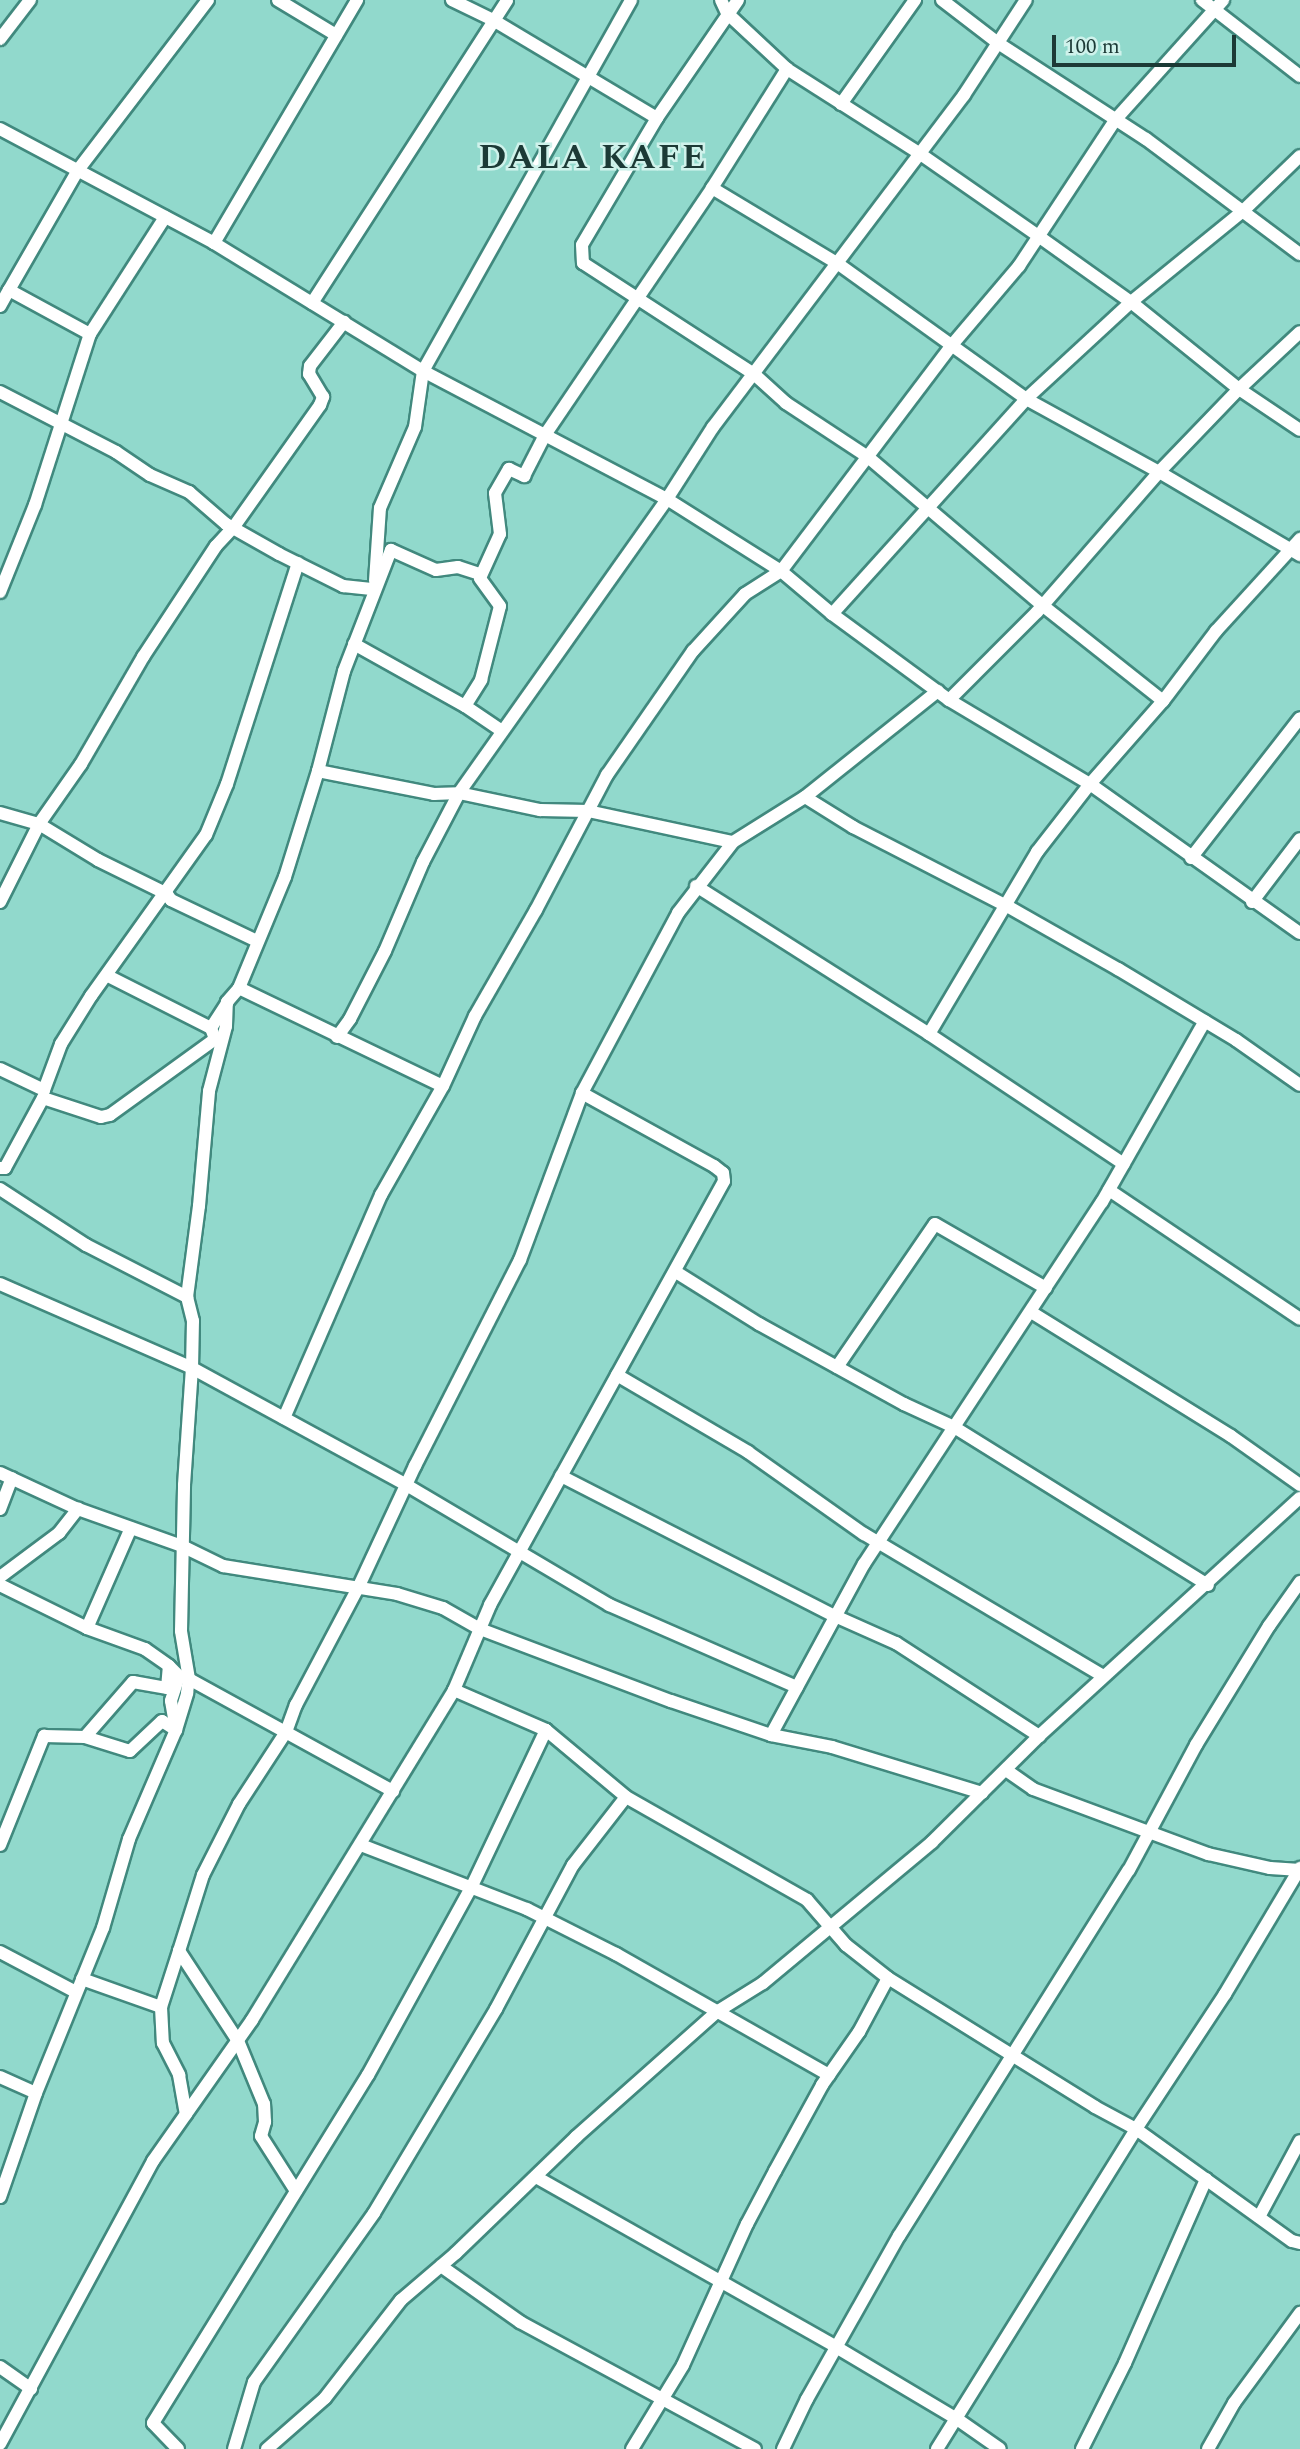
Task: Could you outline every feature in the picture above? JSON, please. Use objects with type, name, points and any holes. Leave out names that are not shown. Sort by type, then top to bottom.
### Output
[{"type":"street","points":[[0,39],[30,0]]},
{"type":"street","points":[[0,306],[78,170],[208,0]]},
{"type":"street","points":[[278,0],[336,35]]},
{"type":"street","points":[[214,243],[357,0]]},
{"type":"street","points":[[452,0],[493,20],[657,118]]},
{"type":"street","points":[[312,303],[507,0]]},
{"type":"street","points":[[374,589],[380,508],[415,427],[423,371],[631,0]]},
{"type":"street","points":[[721,0],[727,13],[787,69],[919,153],[1037,234],[1131,302],[1239,388],[1300,430]]},
{"type":"street","points":[[738,0],[657,118],[582,245],[583,263],[754,374],[786,403],[868,457],[1042,606],[1163,701]]},
{"type":"street","points":[[841,104],[915,0]]},
{"type":"street","points":[[942,0],[998,43],[1116,119],[1300,254]]},
{"type":"street","points":[[337,1037],[350,1019],[385,951],[423,862],[459,793],[667,499],[713,427],[964,95],[1026,0]]},
{"type":"street","points":[[1202,0],[1219,5],[1300,76]]},
{"type":"street","points":[[284,1418],[381,1195],[443,1086],[475,1016],[536,910],[607,775],[693,651],[746,594],[781,571],[951,346],[1019,266],[1037,234],[1116,119],[1219,5]]},
{"type":"street","points":[[480,574],[500,534],[495,493],[509,469],[524,476],[545,435],[712,188],[787,69]]},
{"type":"street","points":[[0,129],[214,243],[423,371],[667,499],[781,571],[832,614],[949,700],[1090,784],[1252,902],[1300,933]]},
{"type":"street","points":[[832,614],[1026,399],[1131,302],[1243,211],[1300,156]]},
{"type":"street","points":[[712,188],[837,263],[1026,399],[1297,547],[1216,631],[1163,701],[1090,784],[1037,852],[929,1034]]},
{"type":"street","points":[[0,592],[36,505],[90,334],[165,217]]},
{"type":"street","points":[[9,290],[90,334]]},
{"type":"street","points":[[0,902],[39,824],[81,764],[143,657],[199,570],[233,528],[320,405],[323,397],[309,374],[310,366],[344,322]]},
{"type":"street","points":[[949,700],[1042,606],[1159,472],[1239,388],[1300,332]]},
{"type":"street","points":[[0,392],[116,452],[150,475],[189,492],[233,528],[298,563],[344,586],[374,589]]},
{"type":"street","points":[[211,1028],[239,988],[285,877],[354,645],[391,550],[436,570],[458,567],[480,574],[500,606],[481,680],[465,706]]},
{"type":"street","points":[[2,1168],[44,1090],[61,1044],[91,996],[108,976],[119,955],[167,894],[206,835],[228,784],[298,563]]},
{"type":"street","points":[[354,645],[465,706],[502,731]]},
{"type":"street","points":[[186,2114],[179,2075],[163,2043],[161,2007],[203,1875],[239,1804],[286,1732],[296,1705],[358,1588],[408,1486],[415,1466],[520,1260],[582,1093],[678,913],[696,886],[733,842],[805,797],[937,691]]},
{"type":"street","points":[[1191,858],[1300,718]]},
{"type":"street","points":[[318,771],[434,794],[459,793],[540,810],[588,811],[733,842]]},
{"type":"street","points":[[805,797],[853,827],[1007,906],[1205,1021],[1300,1085]]},
{"type":"street","points":[[0,813],[39,824],[98,860],[167,894],[171,900],[257,941]]},
{"type":"street","points":[[1252,902],[1300,839]]},
{"type":"street","points":[[696,886],[929,1034],[1124,1164]]},
{"type":"street","points":[[2,1168],[43,1098],[102,1117],[110,1115],[215,1039],[211,1028],[108,976]]},
{"type":"street","points":[[239,988],[443,1086]]},
{"type":"street","points":[[0,2197],[36,2094],[103,1928],[129,1839],[176,1730],[189,1679],[181,1631],[182,1546],[193,1321],[187,1297],[199,1206],[209,1091],[226,1026],[227,1002]]},
{"type":"street","points":[[771,1735],[878,1542],[1109,1190],[1205,1021]]},
{"type":"street","points":[[0,1069],[44,1090]]},
{"type":"street","points":[[0,2444],[153,2161],[238,2041],[454,1690],[490,1605],[724,1181],[723,1173],[582,1093]]},
{"type":"street","points":[[0,1189],[86,1245],[187,1297]]},
{"type":"street","points":[[1109,1190],[1300,1319]]},
{"type":"street","points":[[838,1367],[935,1224],[1046,1288]]},
{"type":"street","points":[[676,1272],[904,1404],[954,1427],[1208,1585]]},
{"type":"street","points":[[0,1284],[192,1368],[408,1486],[609,1605],[797,1687]]},
{"type":"street","points":[[1031,1312],[1231,1436],[1300,1485]]},
{"type":"street","points":[[617,1375],[748,1452],[878,1542],[1103,1676]]},
{"type":"street","points":[[0,1509],[6,1475],[78,1509],[182,1546],[223,1566],[397,1594],[443,1608],[480,1629],[671,1701],[771,1735],[832,1747],[982,1793]]},
{"type":"street","points":[[561,1476],[835,1616],[896,1643],[1039,1736]]},
{"type":"street","points":[[267,2449],[325,2398],[401,2300],[441,2266],[576,2137],[718,2011],[763,1983],[932,1842],[1103,1676],[1208,1585],[1300,1498]]},
{"type":"street","points":[[0,1577],[59,1533],[78,1509]]},
{"type":"street","points":[[87,1628],[131,1528]]},
{"type":"street","points":[[783,2449],[836,2347],[899,2236],[1129,1870],[1196,1745],[1269,1626],[1300,1582]]},
{"type":"street","points":[[0,1586],[87,1628],[145,1649],[169,1666],[179,1676],[171,1701],[176,1730]]},
{"type":"street","points":[[85,1737],[133,1682],[167,1688],[169,1666]]},
{"type":"street","points":[[189,1679],[393,1791]]},
{"type":"street","points":[[454,1690],[546,1730],[626,1797],[807,1900],[846,1945],[888,1978],[1095,2107],[1136,2129],[1292,2241],[1300,2243]]},
{"type":"street","points":[[0,1845],[44,1735],[85,1737],[130,1751],[162,1721],[176,1730]]},
{"type":"street","points":[[178,2449],[153,2423],[368,2075],[471,1888],[546,1730]]},
{"type":"street","points":[[937,2449],[1136,2129],[1226,1994],[1300,1869],[1270,1868],[1208,1854],[1033,1789],[1006,1770]]},
{"type":"street","points":[[234,2449],[254,2382],[374,2213],[496,2009],[573,1865],[626,1797]]},
{"type":"street","points":[[361,1845],[545,1918],[718,2011],[829,2076]]},
{"type":"street","points":[[180,1951],[238,2041],[264,2104],[265,2122],[261,2136],[296,2191]]},
{"type":"street","points":[[0,1952],[76,1992]]},
{"type":"street","points":[[632,2449],[683,2365],[747,2224],[829,2076],[859,2032],[888,1978]]},
{"type":"street","points":[[82,1979],[161,2007]]},
{"type":"street","points":[[0,2077],[36,2094]]},
{"type":"street","points":[[1259,2217],[1300,2141]]},
{"type":"street","points":[[536,2177],[836,2347],[957,2419],[1000,2449]]},
{"type":"street","points":[[1082,2449],[1125,2363],[1206,2179]]},
{"type":"street","points":[[441,2266],[520,2322],[755,2449]]},
{"type":"street","points":[[1208,2449],[1234,2403],[1300,2313]]},
{"type":"street","points":[[0,2367],[31,2389]]},
{"type":"district","name":"DALA KAFE","points":[[593,158]]}]
